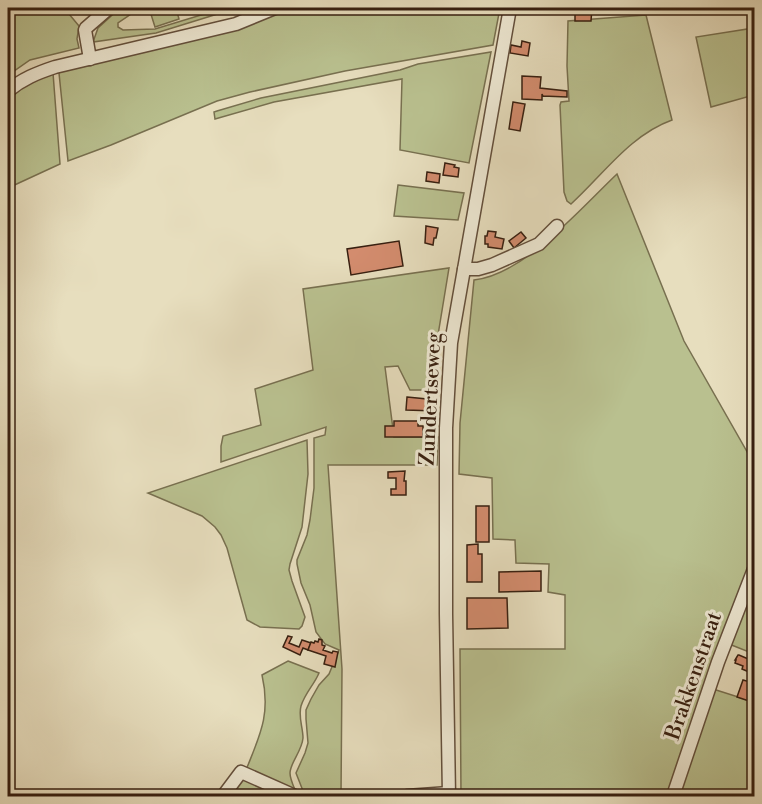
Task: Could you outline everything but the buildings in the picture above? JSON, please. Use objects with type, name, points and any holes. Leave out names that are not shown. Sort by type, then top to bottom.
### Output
[{"type":"street","points":[[8,92],[18,83],[55,67],[236,24],[275,8]]},
{"type":"street","name":"Zundertseweg","points":[[449,795],[446,428],[451,343],[510,8]]},
{"type":"street","points":[[90,59],[85,30],[104,10]]},
{"type":"street","points":[[464,269],[478,269],[492,265],[524,251],[539,244],[557,226]]},
{"type":"street","name":"Brakkenstraat","points":[[674,796],[718,662],[754,569]]},
{"type":"street","points":[[224,796],[241,772],[295,796]]},
{"type":"street","points":[[407,796],[449,795]]},
{"type":"green space","points":[[8,8],[64,8],[79,26],[77,39],[79,48],[30,60],[14,71],[8,55]]},
{"type":"green space","points":[[120,8],[140,8],[118,23],[118,27],[123,30],[155,29],[224,8],[237,8],[156,33],[93,42],[98,28]]},
{"type":"green space","points":[[149,8],[176,8],[179,19],[155,27]]},
{"type":"green space","points":[[281,8],[500,8],[493,45],[345,71],[217,101],[68,161],[60,69]]},
{"type":"green space","points":[[646,15],[672,120],[643,135],[571,204],[567,201],[564,192],[560,105],[561,102],[569,101],[568,21]]},
{"type":"green space","points":[[754,28],[754,95],[711,107],[696,37]]},
{"type":"green space","points":[[491,52],[469,163],[400,150],[402,79],[274,102],[215,119],[214,112],[261,98],[400,70],[418,64]]},
{"type":"green space","points":[[53,73],[60,164],[8,188],[8,95],[18,87]]},
{"type":"green space","points":[[617,174],[684,341],[754,464],[754,555],[699,701],[669,796],[461,796],[460,649],[565,649],[565,595],[548,592],[549,564],[516,563],[515,540],[493,539],[492,478],[459,474],[460,423],[474,280],[493,275],[532,253],[551,238]]},
{"type":"green space","points":[[398,185],[464,193],[458,220],[394,216]]},
{"type":"green space","points":[[449,268],[432,390],[410,390],[398,366],[385,367],[394,437],[438,437],[437,465],[328,465],[342,669],[341,796],[305,796],[296,773],[308,743],[306,710],[319,685],[329,674],[339,650],[325,644],[316,632],[297,564],[310,520],[314,488],[314,438],[325,435],[326,427],[221,462],[223,436],[261,425],[255,389],[313,370],[303,289]]},
{"type":"green space","points":[[307,440],[308,474],[302,527],[289,570],[305,617],[299,629],[260,627],[247,620],[227,548],[215,527],[202,516],[148,493]]},
{"type":"green space","points":[[754,576],[754,654],[729,644]]},
{"type":"green space","points":[[288,661],[319,673],[300,710],[303,738],[290,773],[297,795],[246,770],[260,735],[265,713],[262,675]]},
{"type":"green space","points":[[713,689],[754,702],[754,796],[678,796]]},
{"type":"green space","points":[[242,777],[281,796],[229,796]]}]
